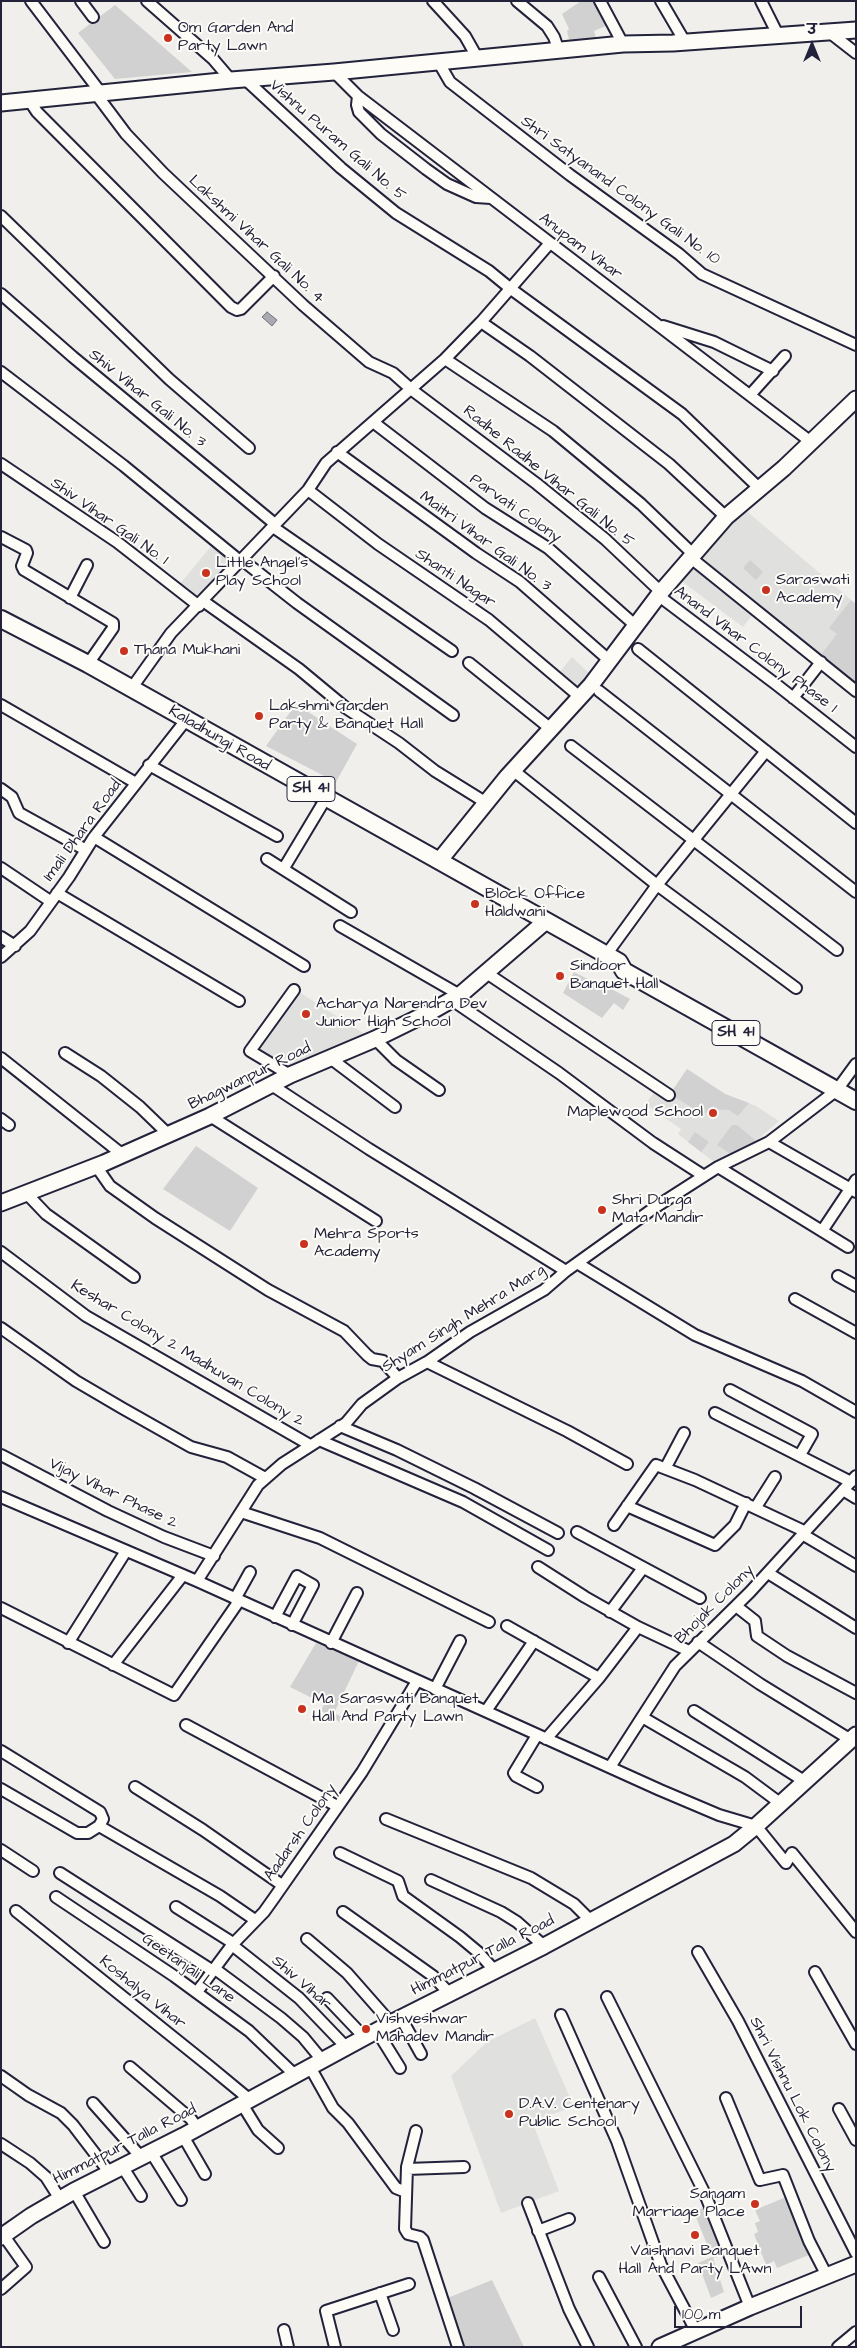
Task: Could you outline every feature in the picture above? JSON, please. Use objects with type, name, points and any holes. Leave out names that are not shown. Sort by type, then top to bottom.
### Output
[{"type":"main road","name":"Kaladhungi Road","points":[[1,619],[88,664],[612,958],[624,970],[753,1037],[845,1088],[856,1101]]},
{"type":"street","name":"Lakshmi Vihar Gali No. 4","points":[[31,1],[99,93],[126,134],[163,173],[370,362],[393,372],[412,390]]},
{"type":"street","points":[[81,1],[93,18]]},
{"type":"street","name":"Vishnu Puram Gali No. 5","points":[[147,1],[396,213],[464,254],[682,414],[759,488]]},
{"type":"street","points":[[433,1],[465,36],[478,59]]},
{"type":"street","points":[[517,1],[546,26],[554,37],[559,51]]},
{"type":"street","points":[[600,1],[623,44]]},
{"type":"street","points":[[661,1],[685,42]]},
{"type":"street","points":[[761,1],[778,35]]},
{"type":"street","points":[[1,103],[238,79],[439,63],[623,44],[685,42],[856,30]]},
{"type":"street","points":[[829,32],[856,53]]},
{"type":"street","name":"Shri Satyanand Colony Gali No. 10","points":[[439,63],[450,82],[570,175],[679,254],[702,274],[856,345]]},
{"type":"street","name":"Anupam Vihar","points":[[334,72],[358,96],[811,442]]},
{"type":"street","points":[[358,96],[359,112],[381,134],[426,169],[447,184],[476,197],[491,198]]},
{"type":"street","points":[[29,100],[37,112],[230,307],[237,310],[241,309],[274,276]]},
{"type":"street","points":[[1,216],[170,379],[249,448]]},
{"type":"street","points":[[131,689],[171,633],[201,604],[308,490],[326,463],[412,390],[445,359],[511,289],[550,243]]},
{"type":"street","name":"Shiv Vihar Gali No. 3","points":[[1,294],[274,526],[452,651]]},
{"type":"street","points":[[481,322],[530,356],[669,464],[726,517]]},
{"type":"street","points":[[658,325],[714,342],[773,371]]},
{"type":"street","points":[[750,395],[785,356]]},
{"type":"street","points":[[445,359],[553,431],[641,504],[693,557],[856,691]]},
{"type":"street","points":[[1,372],[297,603],[453,715]]},
{"type":"street","name":"Radhe Radhe Vihar Gali No. 5","points":[[412,390],[537,484],[605,539],[660,594]]},
{"type":"street","points":[[439,861],[485,802],[580,697],[610,661],[660,594],[726,517],[811,442],[856,399]]},
{"type":"street","name":"Parvati Colony","points":[[373,422],[484,508],[548,548],[636,626]]},
{"type":"street","name":"Maitri Vihar Gali No. 3","points":[[337,452],[476,553],[520,582],[610,661]]},
{"type":"street","name":"Shiv Vihar Gali No. 1","points":[[1,464],[118,542],[201,604],[284,659],[346,708],[399,743],[435,770],[485,802]]},
{"type":"street","name":"Shanti Nagar","points":[[308,490],[394,555],[490,620],[580,697]]},
{"type":"street","points":[[1,537],[26,550],[27,553],[22,566],[24,570],[114,626],[88,664]]},
{"type":"street","points":[[70,598],[87,565]]},
{"type":"street","name":"Anand Vihar Colony Phase 1","points":[[660,594],[856,748]]},
{"type":"street","points":[[638,649],[856,823]]},
{"type":"street","points":[[794,698],[822,662]]},
{"type":"street","points":[[469,663],[551,729]]},
{"type":"street","points":[[599,691],[856,892]]},
{"type":"street","points":[[1,705],[136,783]]},
{"type":"street","name":"Imali Dhara Road","points":[[1,957],[30,931],[94,837],[186,720]]},
{"type":"street","points":[[572,746],[694,838],[837,950]]},
{"type":"street","points":[[612,958],[657,885],[766,751]]},
{"type":"street","points":[[149,765],[277,836]]},
{"type":"street","points":[[519,775],[657,885],[796,988]]},
{"type":"street","points":[[1,790],[12,797],[19,813],[86,850]]},
{"type":"street","points":[[284,868],[326,798]]},
{"type":"street","points":[[94,837],[304,966]]},
{"type":"street","points":[[267,859],[351,912]]},
{"type":"street","points":[[1,868],[50,901]]},
{"type":"street","points":[[57,893],[239,1001]]},
{"type":"street","name":"Bhagwanpur Road","points":[[1,1203],[96,1166],[210,1116],[270,1084],[375,1040],[456,998],[546,921]]},
{"type":"street","points":[[340,926],[456,998],[653,1143],[704,1176]]},
{"type":"street","points":[[1,937],[15,946]]},
{"type":"street","points":[[485,972],[669,1095]]},
{"type":"street","points":[[290,1075],[250,1051],[294,990]]},
{"type":"street","points":[[375,1040],[396,1060],[439,1090]]},
{"type":"street","points":[[65,1053],[100,1076],[140,1107],[168,1134]]},
{"type":"street","points":[[1,1058],[123,1154]]},
{"type":"street","points":[[330,1058],[394,1107]]},
{"type":"street","points":[[845,1088],[856,1064]]},
{"type":"street","points":[[270,1084],[369,1149],[566,1271]]},
{"type":"street","name":"Shyam Singh Mehra Marg","points":[[197,1581],[240,1512],[265,1478],[282,1464],[340,1426],[362,1404],[398,1378],[427,1362],[470,1332],[544,1290],[566,1271],[628,1226],[718,1167],[769,1142],[845,1088]]},
{"type":"street","points":[[210,1116],[376,1221]]},
{"type":"street","points":[[769,1142],[854,1187],[822,1231]]},
{"type":"street","points":[[96,1166],[110,1186],[155,1218],[268,1290],[344,1330],[367,1355],[372,1359],[383,1361],[398,1378]]},
{"type":"street","points":[[718,1167],[848,1247]]},
{"type":"street","points":[[26,1193],[46,1214],[134,1277]]},
{"type":"street","name":"Keshar Colony 2 Madhuvan Colony 2","points":[[1,1252],[86,1316],[315,1443],[463,1502],[548,1550]]},
{"type":"street","points":[[577,1263],[695,1335],[802,1381],[856,1412]]},
{"type":"street","points":[[838,1276],[856,1286]]},
{"type":"street","points":[[795,1299],[856,1333]]},
{"type":"street","points":[[1,1328],[76,1380],[122,1408],[192,1447],[227,1457],[265,1478]]},
{"type":"street","points":[[427,1362],[559,1426],[627,1464]]},
{"type":"street","points":[[730,1390],[812,1434],[800,1455]]},
{"type":"street","points":[[716,1413],[800,1455],[854,1479]]},
{"type":"street","points":[[340,1426],[397,1450],[474,1488],[558,1533]]},
{"type":"street","points":[[666,1467],[684,1433]]},
{"type":"street","name":"Vijay Vihar Phase 2","points":[[1,1455],[108,1511],[164,1537],[214,1556]]},
{"type":"street","points":[[614,1524],[656,1465],[666,1467],[751,1505],[803,1532],[856,1566]]},
{"type":"street","points":[[627,1506],[715,1545],[735,1525],[775,1477]]},
{"type":"street","name":"Bhojak Colony","points":[[610,1767],[675,1666],[768,1573],[803,1532],[854,1479]]},
{"type":"street","points":[[844,1490],[856,1498]]},
{"type":"street","points":[[1,1497],[197,1581],[331,1643],[719,1815],[756,1826],[786,1863],[792,1853],[856,1932]]},
{"type":"street","points":[[240,1512],[320,1538],[489,1622]]},
{"type":"street","points":[[577,1532],[700,1598]]},
{"type":"street","points":[[68,1643],[126,1551]]},
{"type":"street","points":[[538,1567],[610,1612],[689,1651]]},
{"type":"street","points":[[610,1612],[643,1568]]},
{"type":"street","points":[[1,1608],[68,1643],[174,1694],[237,1600],[250,1572]]},
{"type":"street","points":[[768,1573],[856,1628]]},
{"type":"street","points":[[113,1664],[183,1575]]},
{"type":"street","points":[[275,1617],[297,1576],[314,1584],[292,1625]]},
{"type":"street","points":[[331,1643],[357,1593]]},
{"type":"street","points":[[736,1606],[755,1621],[757,1636],[787,1656],[856,1693]]},
{"type":"street","points":[[507,1626],[599,1678]]},
{"type":"street","points":[[537,1787],[516,1776],[514,1773],[542,1737],[599,1678],[638,1627]]},
{"type":"street","points":[[436,1689],[460,1641]]},
{"type":"street","points":[[486,1711],[534,1641]]},
{"type":"street","points":[[698,1642],[760,1684],[853,1738]]},
{"type":"street","name":"Aadarsh Colony","points":[[197,1992],[232,1944],[264,1912],[391,1727],[417,1681]]},
{"type":"street","points":[[694,1711],[804,1781]]},
{"type":"street","points":[[642,1717],[744,1777],[780,1803]]},
{"type":"street","points":[[186,1725],[337,1806]]},
{"type":"street","name":"Himmatpur Talla Road","points":[[2,2236],[74,2191],[190,2132],[371,2034],[544,1946],[734,1844],[853,1738]]},
{"type":"street","points":[[1,1751],[100,1812],[103,1819],[99,1826],[88,1833],[77,1833],[1,1789]]},
{"type":"street","points":[[135,1787],[203,1830],[282,1885]]},
{"type":"street","points":[[386,1819],[532,1878],[574,1904],[590,1920]]},
{"type":"street","points":[[99,1826],[220,1896],[255,1920]]},
{"type":"street","points":[[1,1850],[33,1870]]},
{"type":"street","points":[[340,1854],[398,1881],[403,1896],[460,1937],[478,1952],[495,1971]]},
{"type":"street","points":[[60,1873],[214,1970],[281,2018],[303,2038],[316,2064],[333,2108],[348,2123],[402,2190]]},
{"type":"street","points":[[431,1880],[501,1912],[517,1922],[544,1946]]},
{"type":"street","name":"Geetanjali Lane","points":[[56,1897],[197,1992],[249,2031],[295,2075]]},
{"type":"street","name":"Shiv Vihar","points":[[176,1907],[232,1944],[299,1998],[347,2048]]},
{"type":"street","name":"Koshalya Vihar","points":[[16,1911],[209,2066],[246,2102],[258,2130],[278,2148]]},
{"type":"street","points":[[343,1912],[433,1976],[450,1994]]},
{"type":"street","points":[[307,1939],[347,1973],[396,2021],[421,2054]]},
{"type":"street","name":"Shri Vishnu Lok Colony","points":[[698,1952],[738,2021],[856,2253]]},
{"type":"street","points":[[815,1972],[856,2044]]},
{"type":"street","points":[[607,1997],[705,2194],[750,2307]]},
{"type":"street","points":[[327,1998],[371,2034],[400,2068]]},
{"type":"street","points":[[561,2015],[617,2141],[662,2265],[696,2331]]},
{"type":"street","points":[[130,2067],[191,2119],[190,2132],[205,2174]]},
{"type":"street","points":[[1,2076],[28,2095],[61,2112],[141,2196]]},
{"type":"street","points":[[726,2098],[760,2180],[783,2175],[809,2241],[827,2276]]},
{"type":"street","points":[[93,2103],[146,2154],[181,2200]]},
{"type":"street","points":[[839,2110],[856,2140]]},
{"type":"street","points":[[416,2131],[402,2190],[404,2229],[408,2234],[420,2237],[423,2240],[458,2347]]},
{"type":"street","points":[[1,2144],[30,2163],[46,2177],[60,2199]]},
{"type":"street","points":[[407,2169],[464,2166]]},
{"type":"street","points":[[74,2191],[104,2242]]},
{"type":"street","points":[[528,2203],[569,2309],[588,2347]]},
{"type":"street","points":[[538,2231],[569,2219]]},
{"type":"street","points":[[1,2289],[26,2267],[2,2236]]},
{"type":"street","points":[[660,2347],[750,2307],[856,2264]]},
{"type":"street","points":[[599,2277],[636,2347]]},
{"type":"street","points":[[335,2347],[326,2311],[409,2284]]},
{"type":"street","points":[[380,2294],[392,2330]]},
{"type":"street","points":[[284,2330],[288,2347]]},
{"type":"street","points":[[838,2347],[854,2337]]},
{"type":"shaded area","points":[[581,1],[596,1],[608,25],[594,31],[597,42],[570,44],[567,31],[569,29],[562,14]]},
{"type":"shaded area","points":[[115,5],[192,72],[115,79],[78,33]]},
{"type":"shaded area","points":[[267,312],[277,320],[272,326],[262,317]]},
{"type":"shaded area","name":"Saraswati Academy","points":[[743,508],[856,604],[856,687],[758,608],[743,627],[680,580]]},
{"type":"shaded area","name":"Little Angel's Play School","points":[[213,544],[234,561],[198,600],[179,585]]},
{"type":"shaded area","points":[[750,560],[763,572],[756,580],[743,568]]},
{"type":"shaded area","points":[[851,600],[856,604],[856,687],[819,657],[837,634],[829,628]]},
{"type":"shaded area","points":[[572,657],[593,677],[579,692],[559,673]]},
{"type":"shaded area","points":[[296,704],[357,744],[336,782],[266,746]]},
{"type":"shaded area","points":[[574,972],[630,999],[623,1010],[614,1003],[602,1018],[563,993]]},
{"type":"shaded area","name":"Acharya Narendra Dev Junior High School","points":[[296,990],[369,1037],[288,1071],[254,1050]]},
{"type":"shaded area","name":"Maplewood School","points":[[687,1069],[725,1094],[756,1106],[779,1121],[756,1141],[738,1152],[714,1162],[678,1134],[681,1129],[645,1104],[656,1090],[668,1097]]},
{"type":"shaded area","points":[[687,1069],[725,1094],[749,1103],[738,1116],[729,1110],[709,1109],[704,1115],[670,1094]]},
{"type":"shaded area","points":[[732,1125],[737,1125],[756,1141],[732,1155],[717,1145]]},
{"type":"shaded area","points":[[695,1132],[709,1142],[701,1152],[688,1142]]},
{"type":"shaded area","points":[[196,1146],[258,1188],[230,1231],[163,1189]]},
{"type":"shaded area","points":[[316,1643],[359,1661],[334,1713],[342,1717],[340,1722],[321,1711],[324,1704],[290,1687]]},
{"type":"shaded area","name":"D.A.V. Centenary Public School","points":[[535,2018],[574,2107],[532,2121],[559,2191],[501,2213],[451,2076],[487,2042]]},
{"type":"shaded area","points":[[786,2197],[811,2254],[777,2268],[774,2261],[766,2265],[754,2234],[758,2232],[755,2223],[760,2221],[755,2210]]},
{"type":"shaded area","points":[[705,2207],[724,2254],[713,2258],[724,2292],[711,2298],[698,2263],[712,2257],[694,2212]]},
{"type":"shaded area","points":[[492,2280],[524,2347],[460,2347],[445,2299]]},
{"type":"place","name":"Om Garden And Party Lawn","points":[[168,38]]},
{"type":"place","name":"Little Angel's Play School","points":[[206,573]]},
{"type":"place","name":"Saraswati Academy","points":[[766,590]]},
{"type":"place","name":"Thana Mukhani","points":[[124,651]]},
{"type":"place","name":"Lakshmi Garden Party & Banquet Hall","points":[[259,716]]},
{"type":"place","name":"Block Office Haldwani","points":[[475,904]]},
{"type":"place","name":"Sindoor Banquet Hall","points":[[560,976]]},
{"type":"place","name":"Acharya Narendra Dev Junior High School","points":[[306,1014]]},
{"type":"place","name":"Maplewood School","points":[[713,1113]]},
{"type":"place","name":"Shri Durga Mata Mandir","points":[[602,1210]]},
{"type":"place","name":"Mehra Sports Academy","points":[[304,1244]]},
{"type":"place","name":"Ma Saraswati Banquet Hall And Party Lawn","points":[[302,1709]]},
{"type":"place","name":"Vishveshwar Mahadev Mandir","points":[[366,2029]]},
{"type":"place","name":"D.A.V. Centenary Public School","points":[[509,2114]]},
{"type":"place","name":"Sangam Marriage Place","points":[[755,2204]]},
{"type":"place","name":"Vaishnavi Banquet Hall And Party LAwn","points":[[695,2235]]}]
